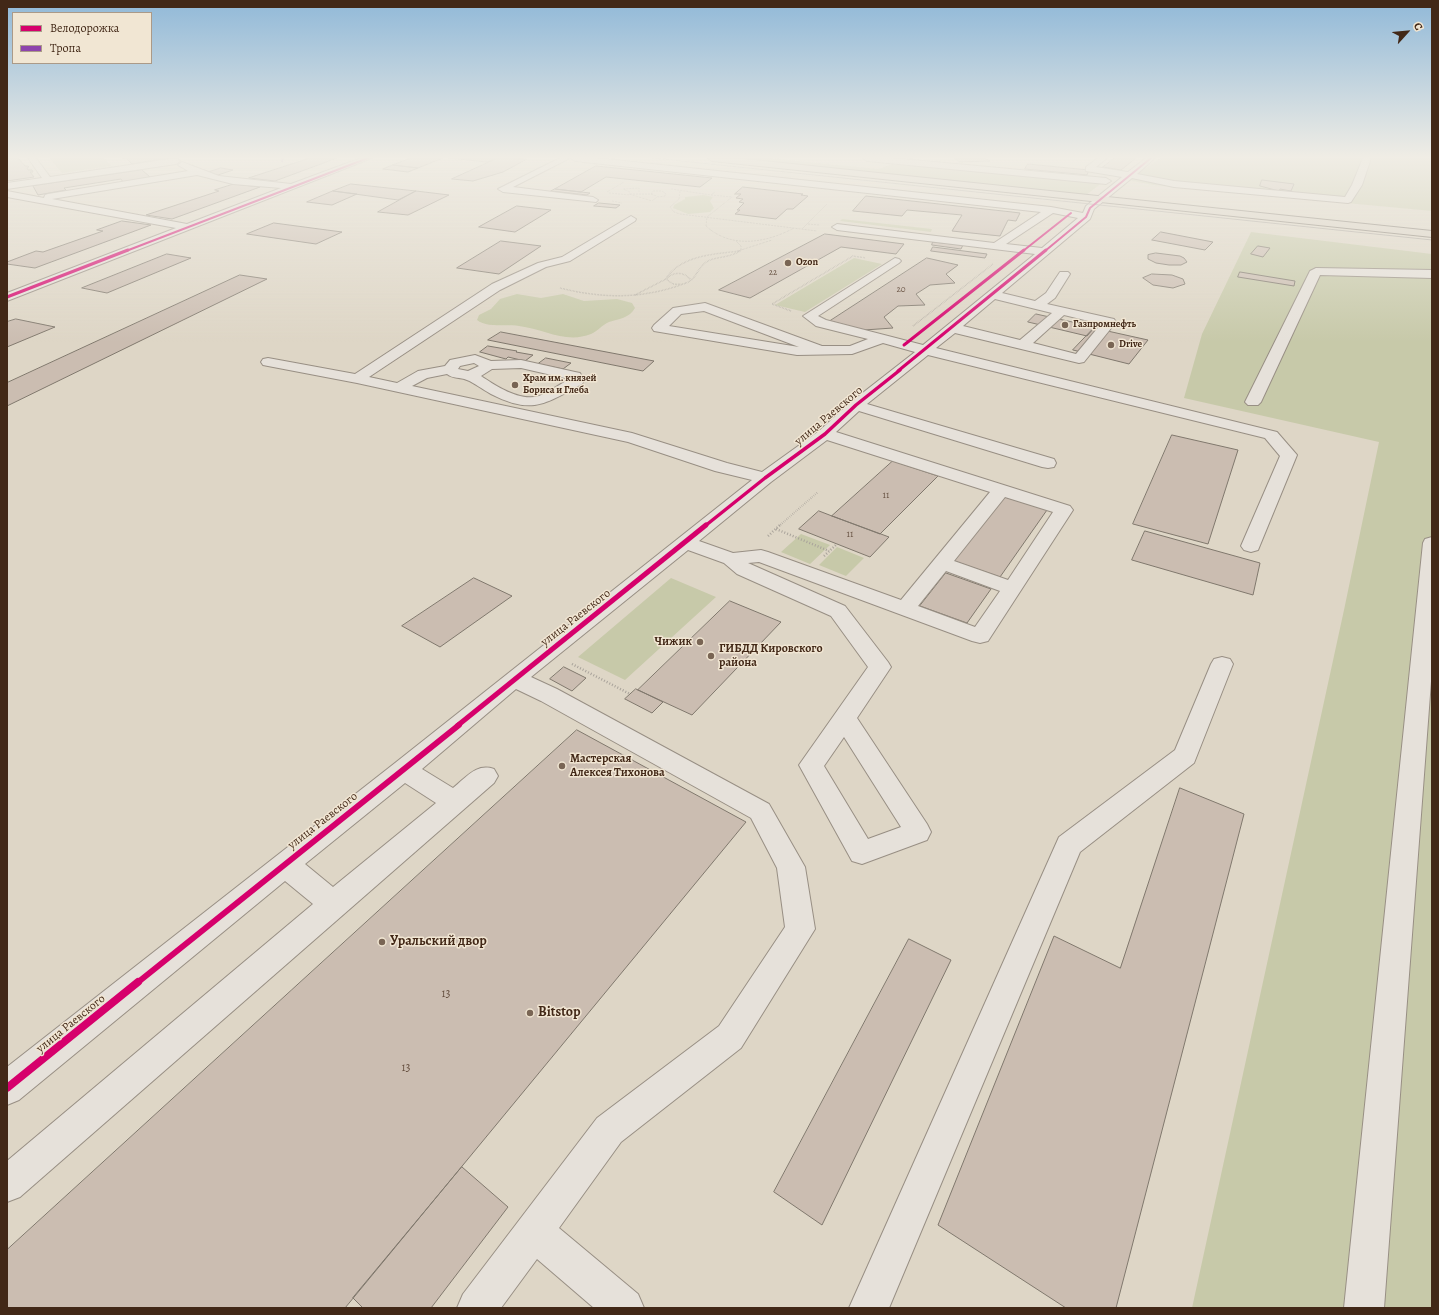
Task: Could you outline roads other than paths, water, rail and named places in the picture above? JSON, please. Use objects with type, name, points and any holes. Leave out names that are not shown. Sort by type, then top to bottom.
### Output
[{"type":"main road","points":[[1337,219],[1432,234]]},
{"type":"street","points":[[144,219],[186,227]]},
{"type":"street","points":[[7,296],[207,219]]},
{"type":"street","points":[[357,378],[496,287],[542,266],[566,259],[630,219]]},
{"type":"street","points":[[996,246],[1007,234],[1034,219]]},
{"type":"street","name":"улица Раевского","points":[[7,1088],[404,770],[514,679],[687,543],[765,478],[825,434],[856,405],[953,328],[1083,219]]},
{"type":"street","points":[[837,227],[996,246],[1038,257]]},
{"type":"street","points":[[986,256],[1001,258],[1038,257]]},
{"type":"street","points":[[895,261],[809,316],[821,323],[887,341],[1271,435],[1289,455],[1251,546]]},
{"type":"street","points":[[1253,402],[1316,271],[1432,274]]},
{"type":"street","points":[[1038,305],[1051,295],[1064,274]]},
{"type":"street","points":[[953,328],[1079,359],[1109,315],[1061,311],[993,295]]},
{"type":"street","points":[[1051,295],[1066,298]]},
{"type":"street","points":[[820,350],[705,307],[677,311],[659,328],[797,351],[852,350],[887,341]]},
{"type":"street","points":[[1023,345],[1061,311]]},
{"type":"street","points":[[399,388],[422,374],[450,369],[455,363],[468,360],[481,360],[487,365],[521,364],[575,376],[577,381],[540,401],[516,400],[486,387],[469,375]]},
{"type":"street","points":[[268,362],[357,378],[632,438],[721,467],[765,478]]},
{"type":"street","points":[[450,369],[456,374],[469,375],[483,371],[487,365]]},
{"type":"street","points":[[856,405],[1048,463]]},
{"type":"street","points":[[731,559],[761,556],[980,636],[1064,510],[825,434]]},
{"type":"street","points":[[906,608],[1001,490]]},
{"type":"street","points":[[687,543],[731,559],[744,570],[838,612],[880,667],[811,765],[862,853],[918,832],[845,718]]},
{"type":"street","points":[[1364,1308],[1432,543]]},
{"type":"street","points":[[943,563],[1012,588]]},
{"type":"street","points":[[869,1308],[1069,845],[1186,756],[1222,664]]},
{"type":"street","points":[[477,1308],[609,1130],[730,1037],[800,929],[791,867],[760,811],[536,688],[514,679]]},
{"type":"street","points":[[404,770],[455,802]]},
{"type":"street","points":[[7,1184],[333,904],[485,776]]},
{"type":"street","points":[[284,865],[300,876],[333,904]]},
{"type":"street","points":[[534,1232],[624,1308]]},
{"type":"tram line","points":[[1236,219],[1432,240]]},
{"type":"place","name":"Ozon","points":[[788,263]]},
{"type":"place","name":"Газпромнефть","points":[[1065,325]]},
{"type":"place","name":"Drive","points":[[1111,345]]},
{"type":"place","name":"Храм им. князей Бориса и Глеба","points":[[515,385]]},
{"type":"place","name":"Чижик","points":[[700,642]]},
{"type":"place","name":"ГИБДД Кировского района","points":[[711,656]]},
{"type":"place","name":"Мастерская Алексея Тихонова","points":[[562,766]]},
{"type":"place","name":"Уральский двор","points":[[382,942]]},
{"type":"place","name":"Bitstop","points":[[530,1013]]}]
